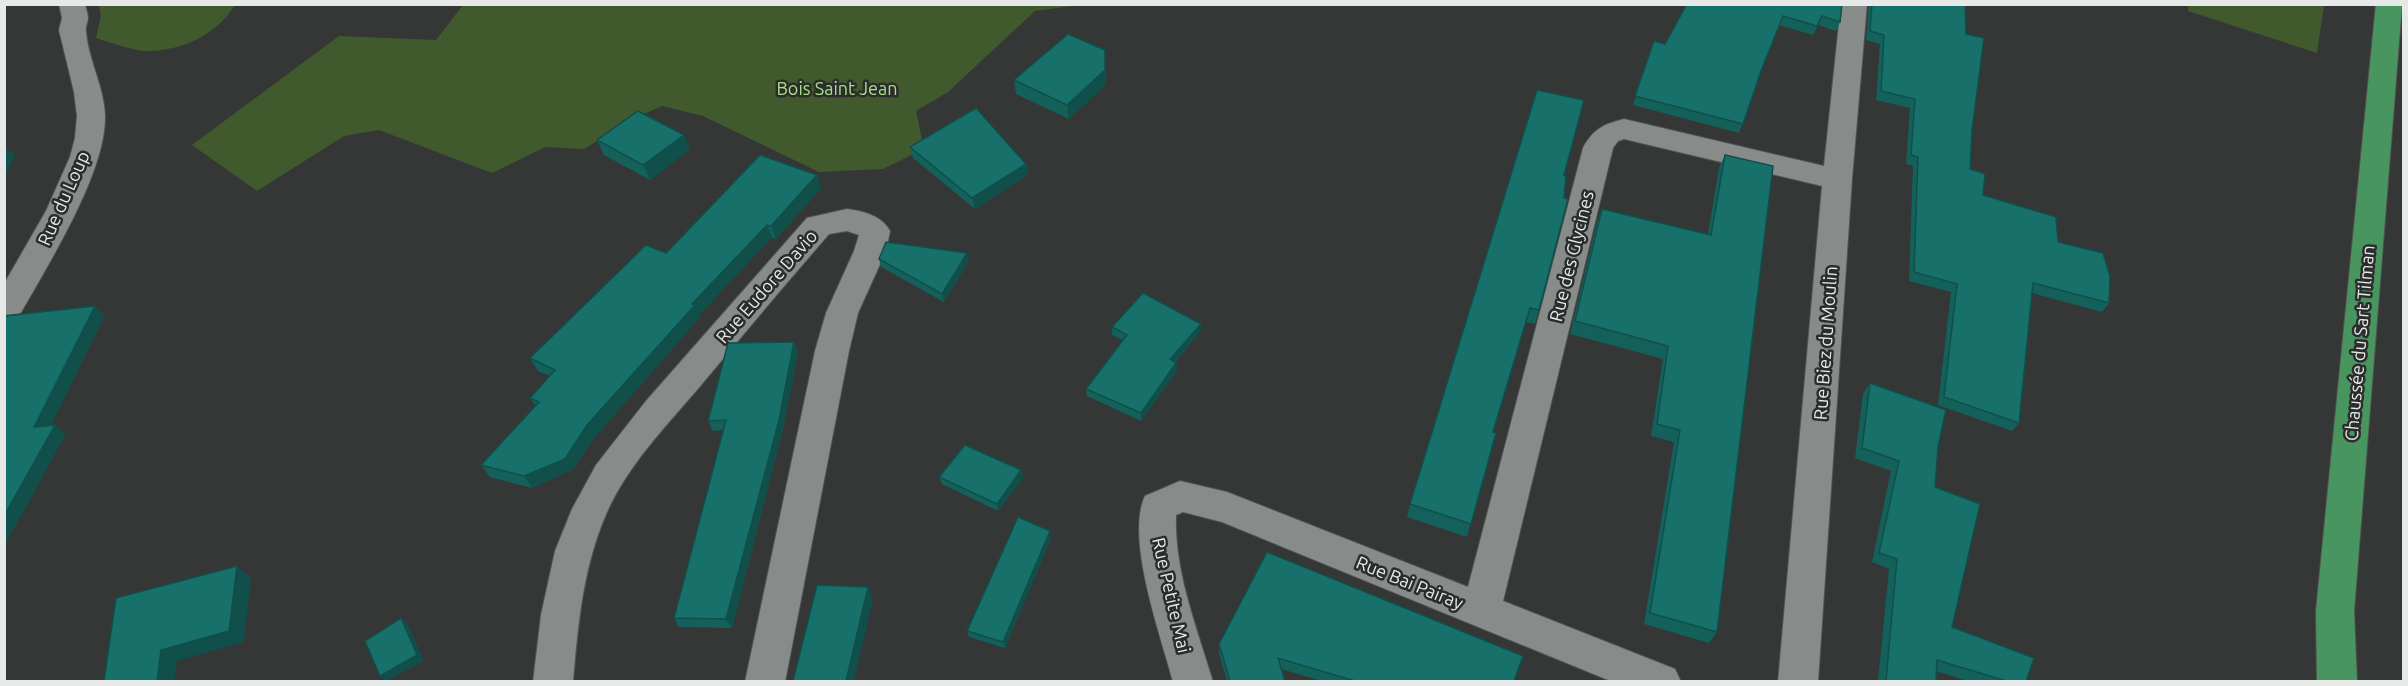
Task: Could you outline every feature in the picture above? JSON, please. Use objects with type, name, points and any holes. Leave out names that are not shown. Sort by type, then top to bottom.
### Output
[{"type":"highway","name":"Chaussée du Sart Tilman","points":[[2337,681],[2335,611],[2390,4]]},
{"type":"street","name":"Rue du Loup","points":[[4,314],[61,211],[85,157],[89,138],[90,104],[72,30],[75,18],[72,4]]},
{"type":"street","name":"Rue Biez du Moulin","points":[[1798,681],[1837,179],[1854,4]]},
{"type":"street","name":"Rue des Glycines","points":[[1480,610],[1602,138],[1609,132],[1624,129],[1837,179]]},
{"type":"street","name":"Rue Eudore Davio","points":[[553,681],[560,608],[571,562],[588,512],[604,485],[639,433],[818,226],[839,220],[860,220],[875,231],[870,251],[852,287],[842,314],[832,351],[765,681]]},
{"type":"street","name":"Rue Bai Pairay","points":[[1158,507],[1180,496],[1227,508],[1661,681]]},
{"type":"street","name":"Rue Petite Mai","points":[[1158,507],[1156,525],[1158,543],[1193,681]]},
{"type":"green space","points":[[99,4],[235,5],[219,24],[187,44],[163,50],[144,51],[96,38],[101,16]]},
{"type":"green space","points":[[2189,4],[2324,5],[2317,53],[2188,11]]},
{"type":"green space","name":"Bois Saint Jean","points":[[463,5],[1079,5],[1035,11],[948,92],[916,111],[924,149],[883,169],[819,172],[703,116],[662,106],[637,117],[584,149],[545,147],[492,173],[379,130],[344,136],[257,191],[192,145],[339,36],[436,40]]},
{"type":"building","points":[[1687,4],[1842,4],[1840,22],[1822,16],[1817,26],[1783,16],[1743,124],[1635,96],[1654,41],[1665,44]]},
{"type":"building","points":[[1872,4],[1965,4],[1966,34],[1984,38],[1972,130],[1970,169],[1985,174],[1983,195],[2056,217],[2058,242],[2103,253],[2110,276],[2109,303],[2033,283],[2019,423],[1944,397],[1957,284],[1914,272],[1918,157],[1911,155],[1915,99],[1881,91],[1884,35],[1870,31]]},
{"type":"building","points":[[1068,34],[1105,50],[1105,70],[1067,105],[1014,80]]},
{"type":"building","points":[[1537,90],[1584,100],[1564,175],[1566,176],[1564,198],[1568,199],[1539,310],[1530,308],[1493,432],[1496,433],[1471,524],[1410,504]]},
{"type":"building","points":[[976,108],[1026,164],[972,198],[910,147]]},
{"type":"building","points":[[638,111],[684,135],[643,165],[597,140]]},
{"type":"building","points":[[760,155],[817,175],[771,226],[767,225],[692,304],[695,305],[587,425],[565,459],[524,476],[481,465],[539,402],[530,398],[555,370],[530,358],[646,245],[666,253]]},
{"type":"building","points":[[1725,155],[1773,166],[1717,632],[1650,613],[1680,430],[1657,424],[1668,346],[1575,321],[1602,209],[1711,235]]},
{"type":"building","points":[[886,242],[967,253],[942,294],[879,259]]},
{"type":"building","points":[[1143,293],[1201,324],[1170,359],[1176,363],[1141,413],[1086,389],[1127,335],[1112,327]]},
{"type":"building","points":[[95,306],[34,427],[55,425],[4,516],[4,316]]},
{"type":"building","points":[[794,342],[779,420],[726,619],[674,618],[726,420],[708,421],[728,343]]},
{"type":"building","points":[[1870,383],[1946,410],[1938,446],[1935,487],[1980,504],[1952,627],[2034,658],[2026,681],[2006,681],[1937,660],[1936,681],[1886,681],[1897,559],[1879,553],[1899,461],[1862,448]]},
{"type":"building","points":[[965,445],[1021,470],[997,504],[939,477]]},
{"type":"building","points":[[1018,517],[1050,531],[1003,642],[967,631]]},
{"type":"building","points":[[1267,552],[1523,656],[1514,681],[1355,681],[1278,658],[1285,681],[1230,681],[1219,644]]},
{"type":"building","points":[[237,566],[229,631],[161,650],[157,681],[104,681],[116,598]]},
{"type":"building","points":[[817,585],[868,587],[846,681],[793,681]]},
{"type":"building","points":[[401,618],[417,655],[380,676],[365,641]]}]
